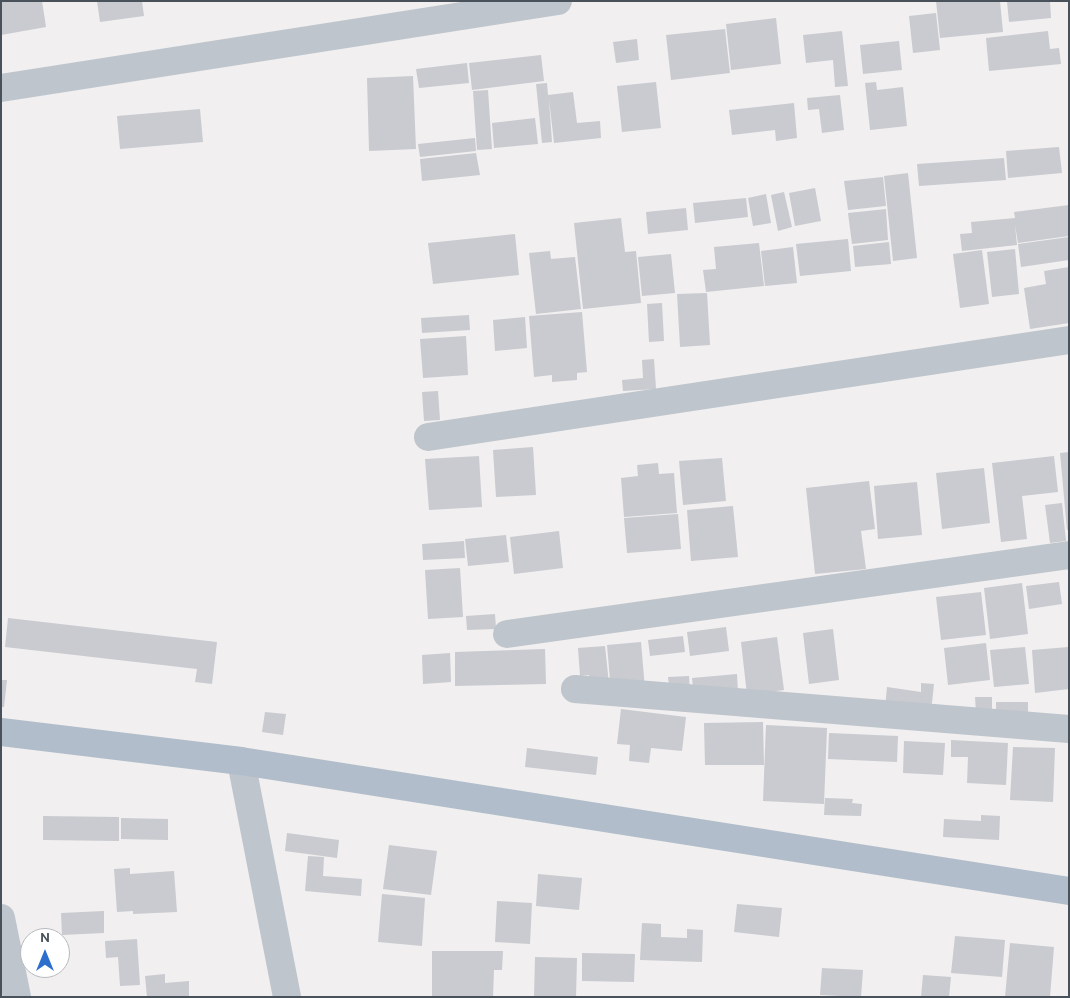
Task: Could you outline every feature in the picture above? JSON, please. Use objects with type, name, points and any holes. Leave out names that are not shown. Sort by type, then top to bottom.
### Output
[{"type":"main road","points":[[1,732],[240,761],[1069,891]]},
{"type":"street","points":[[1,88],[558,1]]},
{"type":"street","points":[[428,437],[1069,340]]},
{"type":"street","points":[[507,634],[1069,555]]},
{"type":"street","points":[[575,689],[1069,729]]},
{"type":"street","points":[[240,761],[287,997]]},
{"type":"street","points":[[1,918],[17,997]]},
{"type":"building","points":[[1,1],[42,1],[46,27],[1,35]]},
{"type":"building","points":[[97,1],[142,1],[144,16],[100,22]]},
{"type":"building","points":[[936,1],[1000,1],[1003,32],[940,38]]},
{"type":"building","points":[[1007,1],[1050,1],[1051,18],[1009,22]]},
{"type":"building","points":[[936,13],[940,50],[913,53],[909,16]]},
{"type":"building","points":[[776,18],[781,64],[731,70],[726,24]]},
{"type":"building","points":[[725,29],[730,73],[671,80],[666,35]]},
{"type":"building","points":[[842,31],[848,86],[835,87],[833,60],[806,63],[803,35]]},
{"type":"building","points":[[1048,31],[1050,49],[1059,48],[1061,64],[989,71],[986,38]]},
{"type":"building","points":[[637,39],[639,60],[616,63],[613,42]]},
{"type":"building","points":[[899,41],[902,70],[863,74],[860,45]]},
{"type":"building","points":[[541,55],[544,81],[472,90],[469,63]]},
{"type":"building","points":[[467,63],[469,83],[419,88],[416,69]]},
{"type":"building","points":[[413,76],[416,149],[369,151],[367,78]]},
{"type":"building","points":[[656,82],[661,128],[622,132],[617,86]]},
{"type":"building","points":[[876,82],[877,90],[903,87],[907,126],[870,130],[865,83]]},
{"type":"building","points":[[547,83],[548,95],[573,92],[577,123],[600,121],[601,138],[554,143],[549,99],[552,142],[542,143],[536,84]]},
{"type":"building","points":[[488,90],[492,149],[477,150],[473,91]]},
{"type":"building","points":[[840,95],[844,130],[822,133],[819,109],[808,110],[807,98]]},
{"type":"building","points":[[794,103],[797,138],[776,141],[775,130],[732,135],[729,110]]},
{"type":"building","points":[[200,109],[203,142],[120,149],[117,116]]},
{"type":"building","points":[[535,118],[538,144],[494,148],[492,123]]},
{"type":"building","points":[[475,138],[476,151],[420,157],[418,144]]},
{"type":"building","points":[[1059,147],[1062,173],[1008,178],[1006,151]]},
{"type":"building","points":[[476,153],[480,175],[422,181],[420,159]]},
{"type":"building","points":[[1004,158],[1006,180],[919,186],[917,164]]},
{"type":"building","points":[[908,173],[917,258],[893,261],[884,176]]},
{"type":"building","points":[[883,177],[886,206],[848,210],[844,181]]},
{"type":"building","points":[[815,188],[821,221],[795,226],[789,193]]},
{"type":"building","points":[[784,192],[792,227],[778,231],[771,195]]},
{"type":"building","points":[[766,194],[771,223],[753,226],[748,198]]},
{"type":"building","points":[[746,198],[748,217],[695,223],[693,203]]},
{"type":"building","points":[[1069,205],[1069,236],[1018,243],[1015,225],[1017,245],[962,251],[960,234],[972,233],[971,222],[1015,218],[1014,212]]},
{"type":"building","points":[[686,208],[688,230],[648,234],[646,212]]},
{"type":"building","points":[[886,209],[888,240],[852,244],[848,213]]},
{"type":"building","points":[[621,218],[625,252],[636,251],[641,303],[583,309],[574,223]]},
{"type":"building","points":[[515,234],[519,275],[433,284],[428,243]]},
{"type":"building","points":[[1069,237],[1069,260],[1021,267],[1018,244]]},
{"type":"building","points":[[848,239],[851,271],[800,276],[796,244]]},
{"type":"building","points":[[889,242],[891,264],[855,267],[853,246]]},
{"type":"building","points":[[759,243],[764,286],[706,292],[703,270],[716,269],[714,247]]},
{"type":"building","points":[[793,247],[797,283],[765,286],[761,251]]},
{"type":"building","points":[[1015,249],[1019,294],[992,297],[987,252]]},
{"type":"building","points":[[982,250],[989,304],[960,308],[953,254]]},
{"type":"building","points":[[550,251],[551,259],[575,257],[581,309],[536,314],[529,253]]},
{"type":"building","points":[[671,254],[675,293],[642,296],[638,257]]},
{"type":"building","points":[[1069,267],[1069,323],[1030,329],[1024,288],[1046,284],[1044,271]]},
{"type":"building","points":[[707,293],[710,345],[680,347],[677,294]]},
{"type":"building","points":[[662,303],[664,341],[649,342],[647,304]]},
{"type":"building","points":[[582,312],[587,372],[577,373],[577,380],[552,382],[552,375],[534,377],[529,316]]},
{"type":"building","points":[[469,315],[470,330],[422,333],[421,318]]},
{"type":"building","points":[[525,317],[527,348],[495,351],[493,320]]},
{"type":"building","points":[[466,336],[468,375],[423,378],[420,339]]},
{"type":"building","points":[[654,359],[656,389],[623,391],[622,380],[643,378],[642,360]]},
{"type":"building","points":[[438,391],[440,420],[424,421],[422,392]]},
{"type":"building","points":[[533,447],[536,495],[496,497],[493,450]]},
{"type":"building","points":[[1069,452],[1069,530],[1067,530],[1060,453]]},
{"type":"building","points":[[479,456],[482,507],[429,510],[425,459]]},
{"type":"building","points":[[1054,456],[1058,492],[1022,496],[1027,539],[1001,542],[992,463]]},
{"type":"building","points":[[722,458],[726,501],[683,505],[679,461]]},
{"type":"building","points":[[658,463],[659,474],[674,473],[677,513],[624,517],[621,478],[638,476],[637,465]]},
{"type":"building","points":[[984,468],[990,523],[942,529],[936,473]]},
{"type":"building","points":[[869,481],[875,529],[861,531],[866,569],[815,574],[806,488]]},
{"type":"building","points":[[917,482],[922,535],[878,539],[874,486]]},
{"type":"building","points":[[1062,503],[1066,541],[1050,543],[1045,505]]},
{"type":"building","points":[[733,506],[738,557],[691,561],[687,510]]},
{"type":"building","points":[[678,514],[681,549],[627,553],[624,518]]},
{"type":"building","points":[[559,531],[563,568],[514,574],[510,537]]},
{"type":"building","points":[[506,535],[509,562],[468,566],[465,539]]},
{"type":"building","points":[[464,541],[465,558],[423,560],[422,544]]},
{"type":"building","points":[[460,568],[463,617],[428,619],[425,570]]},
{"type":"building","points":[[1059,582],[1062,604],[1029,609],[1026,586]]},
{"type":"building","points":[[1022,583],[1028,634],[990,639],[984,588]]},
{"type":"building","points":[[981,592],[986,635],[941,640],[936,597]]},
{"type":"building","points":[[495,614],[496,629],[467,630],[466,616]]},
{"type":"building","points":[[8,618],[217,642],[212,684],[195,682],[197,669],[5,647]]},
{"type":"building","points":[[726,627],[729,651],[690,656],[687,632]]},
{"type":"building","points":[[833,629],[839,680],[809,684],[803,633]]},
{"type":"building","points":[[683,636],[685,652],[650,656],[648,640]]},
{"type":"building","points":[[777,637],[784,690],[747,695],[741,642]]},
{"type":"building","points":[[641,642],[645,689],[611,692],[607,645]]},
{"type":"building","points":[[986,643],[990,680],[948,685],[944,648]]},
{"type":"building","points":[[605,646],[609,684],[590,686],[589,675],[580,676],[578,648]]},
{"type":"building","points":[[1025,647],[1029,684],[994,687],[990,650]]},
{"type":"building","points":[[1069,647],[1069,689],[1035,693],[1032,650]]},
{"type":"building","points":[[545,649],[546,684],[455,686],[455,652]]},
{"type":"building","points":[[450,653],[451,682],[423,684],[422,655]]},
{"type":"building","points":[[737,674],[738,693],[694,697],[692,678]]},
{"type":"building","points":[[689,676],[690,692],[670,693],[668,677]]},
{"type":"building","points":[[1,680],[7,680],[4,707],[1,707]]},
{"type":"building","points":[[921,683],[934,684],[931,712],[885,707],[887,687],[921,692]]},
{"type":"building","points":[[975,697],[992,697],[992,713],[976,713]]},
{"type":"building","points":[[996,702],[1028,702],[1028,716],[996,716]]},
{"type":"building","points":[[621,709],[686,717],[682,751],[651,748],[649,763],[629,761],[630,745],[617,744]]},
{"type":"building","points":[[265,712],[286,714],[283,735],[262,732]]},
{"type":"building","points":[[763,722],[764,765],[705,765],[704,723]]},
{"type":"building","points":[[766,725],[827,728],[824,804],[763,801]]},
{"type":"building","points":[[829,733],[898,736],[897,762],[828,759]]},
{"type":"building","points":[[951,740],[1008,743],[1006,785],[967,783],[968,757],[951,757]]},
{"type":"building","points":[[904,741],[945,743],[943,775],[903,773]]},
{"type":"building","points":[[1013,747],[1055,748],[1053,802],[1010,800]]},
{"type":"building","points":[[527,748],[598,757],[596,775],[525,767]]},
{"type":"building","points":[[825,798],[853,799],[852,803],[862,804],[861,816],[824,815]]},
{"type":"building","points":[[981,815],[1000,816],[999,840],[943,837],[944,819],[981,821]]},
{"type":"building","points":[[43,816],[119,817],[119,841],[43,840]]},
{"type":"building","points":[[121,818],[168,819],[168,840],[121,839]]},
{"type":"building","points":[[287,833],[339,840],[337,858],[285,851]]},
{"type":"building","points":[[389,845],[437,851],[431,895],[383,889]]},
{"type":"building","points":[[308,856],[324,857],[323,876],[362,879],[361,896],[305,891]]},
{"type":"building","points":[[130,868],[130,874],[174,871],[177,912],[133,914],[133,911],[117,912],[114,869]]},
{"type":"building","points":[[538,874],[582,878],[579,910],[536,906]]},
{"type":"building","points":[[382,894],[425,898],[422,946],[378,942]]},
{"type":"building","points":[[497,901],[532,903],[530,944],[495,942]]},
{"type":"building","points":[[737,904],[782,908],[779,937],[734,932]]},
{"type":"building","points":[[104,911],[104,933],[70,935],[70,928],[62,928],[61,913]]},
{"type":"building","points":[[642,923],[661,924],[661,937],[687,938],[687,929],[703,930],[702,962],[640,960]]},
{"type":"building","points":[[955,936],[1005,940],[1002,977],[951,973]]},
{"type":"building","points":[[137,939],[140,985],[120,986],[118,957],[106,958],[105,941]]},
{"type":"building","points":[[1010,943],[1054,947],[1050,997],[1005,997]]},
{"type":"building","points":[[432,951],[503,951],[502,970],[494,970],[493,997],[432,997]]},
{"type":"building","points":[[582,953],[635,954],[634,982],[582,981]]},
{"type":"building","points":[[535,957],[577,958],[576,997],[534,997]]},
{"type":"building","points":[[822,968],[863,970],[861,997],[820,995]]},
{"type":"building","points":[[165,974],[165,983],[189,981],[189,997],[147,997],[145,976]]},
{"type":"building","points":[[923,975],[951,977],[949,997],[921,997]]}]
